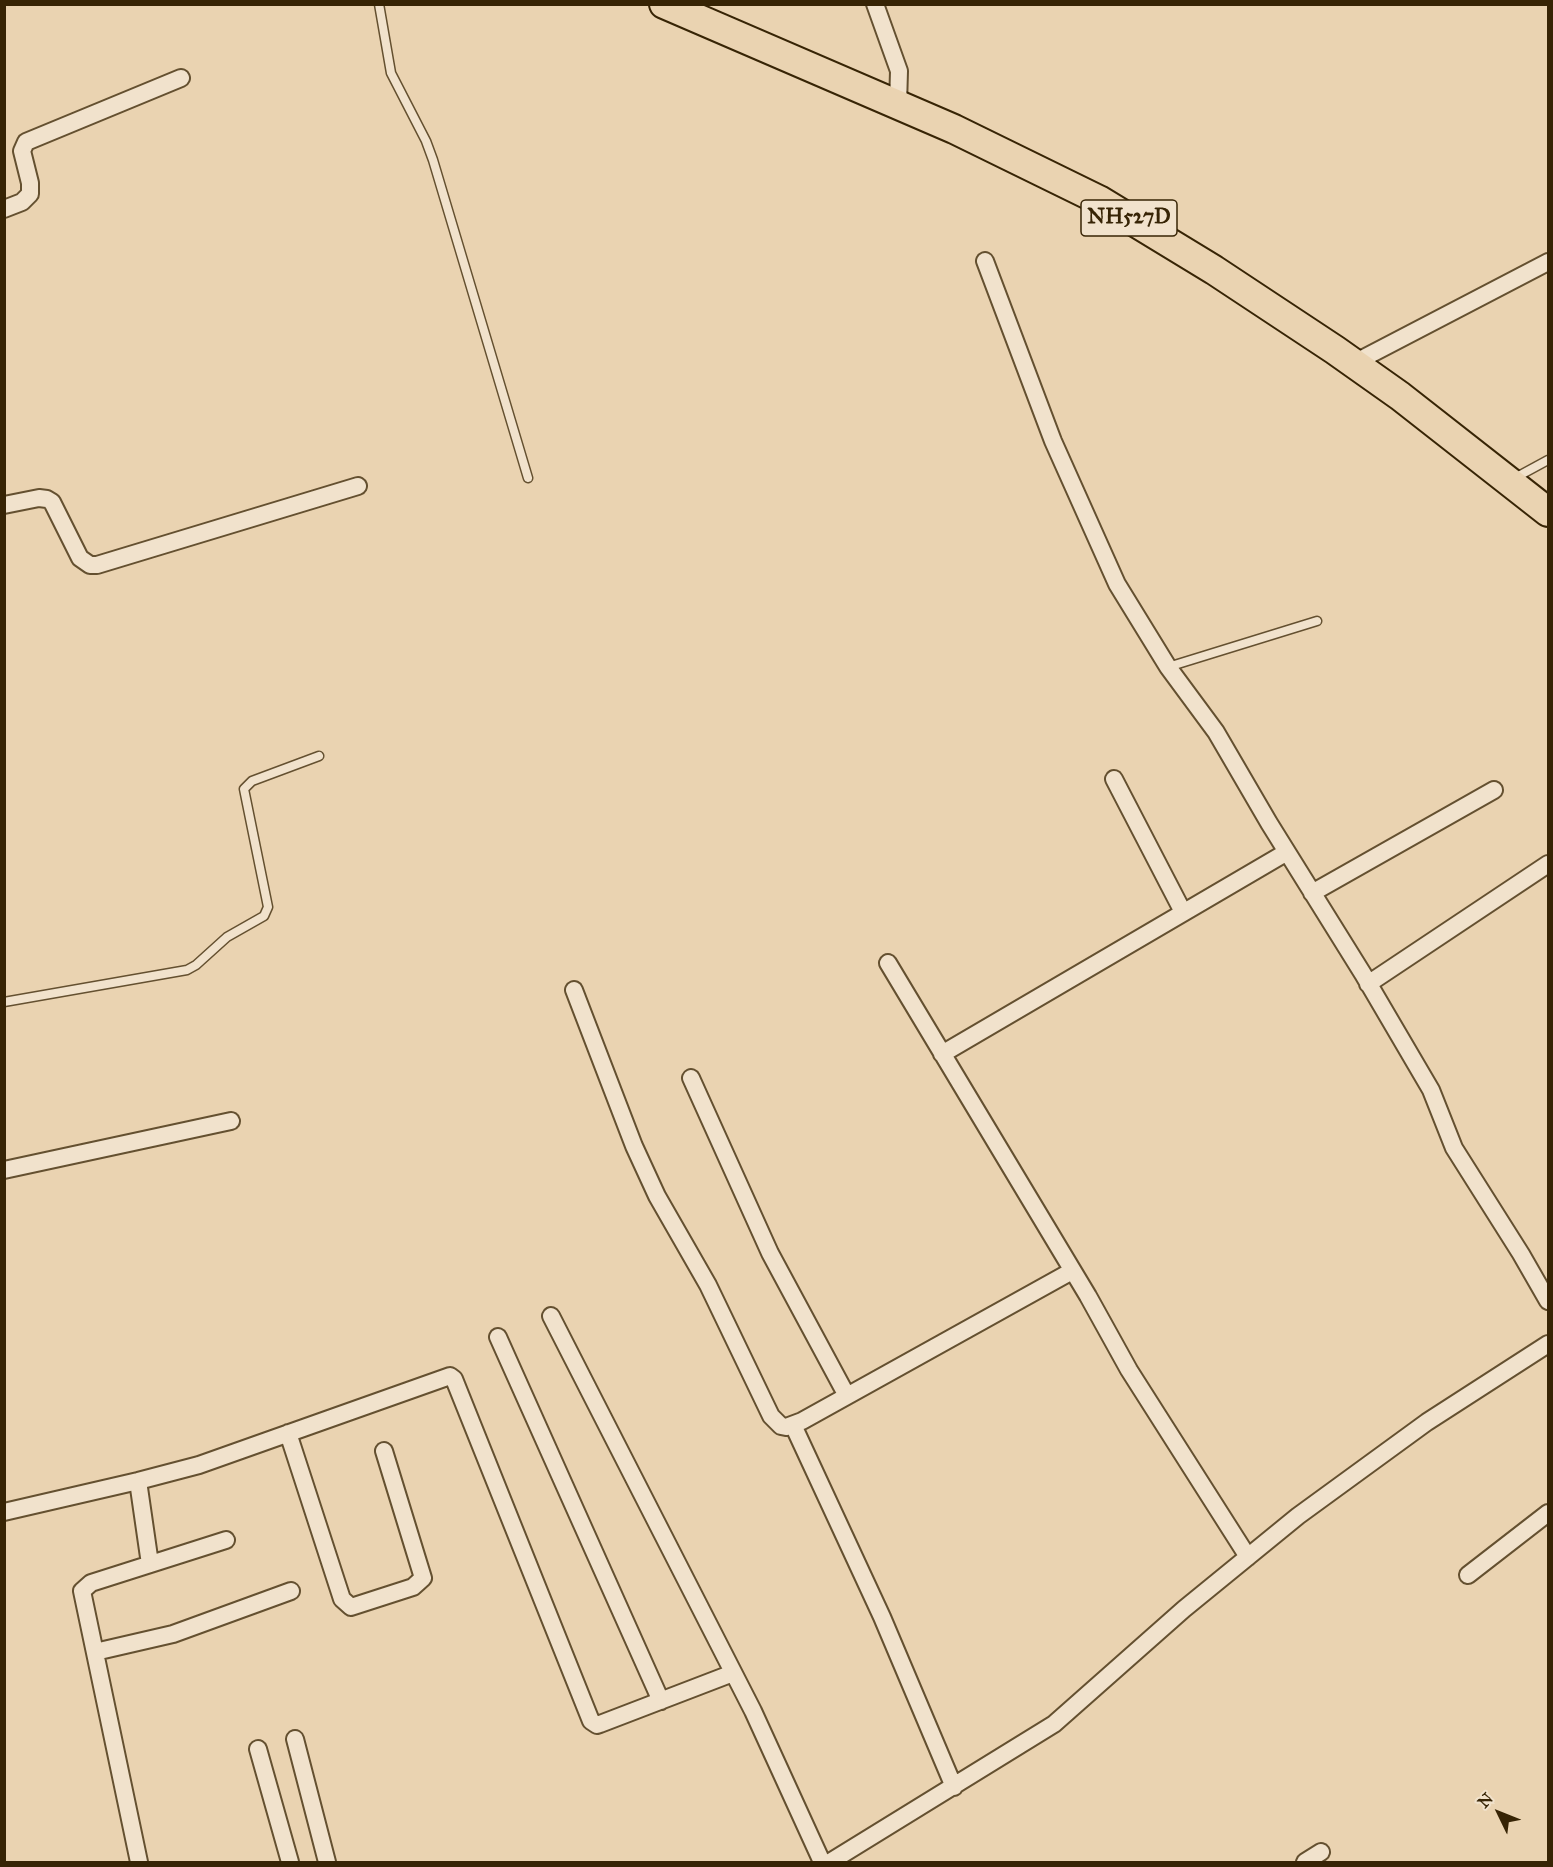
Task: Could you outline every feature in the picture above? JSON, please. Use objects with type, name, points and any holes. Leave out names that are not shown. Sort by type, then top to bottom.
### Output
[{"type":"highway","name":"NH527D","points":[[664,4],[954,129],[1100,201],[1234,283],[1354,363],[1400,396],[1548,512]]},
{"type":"street","points":[[875,4],[899,71],[898,105]]},
{"type":"street","points":[[4,209],[22,202],[30,194],[30,183],[22,151],[26,142],[181,78]]},
{"type":"street","points":[[985,261],[1053,441],[1117,584],[1168,667],[1216,732],[1368,984],[1431,1090],[1454,1148],[1548,1301]]},
{"type":"street","points":[[1354,363],[1548,262]]},
{"type":"street","points":[[4,505],[39,498],[52,502],[80,558],[90,565],[97,565],[358,486]]},
{"type":"street","points":[[1114,779],[1183,912]]},
{"type":"street","points":[[1312,892],[1494,790]]},
{"type":"street","points":[[942,1054],[1287,852]]},
{"type":"street","points":[[1368,984],[1548,864]]},
{"type":"street","points":[[888,963],[1129,1370],[1248,1557]]},
{"type":"street","points":[[574,990],[634,1146],[657,1196],[708,1285],[771,1416],[781,1426],[793,1425],[1072,1271]]},
{"type":"street","points":[[691,1078],[770,1252],[847,1396]]},
{"type":"street","points":[[4,1170],[231,1121]]},
{"type":"street","points":[[551,1316],[733,1673],[822,1863]]},
{"type":"street","points":[[498,1337],[662,1701]]},
{"type":"street","points":[[830,1863],[1054,1724],[1184,1609],[1298,1516],[1427,1422],[1548,1344]]},
{"type":"street","points":[[4,1512],[200,1465],[445,1377],[453,1377],[591,1721],[600,1725],[733,1673]]},
{"type":"street","points":[[793,1425],[882,1617],[954,1786]]},
{"type":"street","points":[[288,1433],[342,1599],[351,1607],[413,1587],[423,1578],[384,1451]]},
{"type":"street","points":[[138,1481],[150,1564]]},
{"type":"street","points":[[1468,1575],[1548,1513]]},
{"type":"street","points":[[139,1863],[82,1597],[84,1588],[91,1583],[226,1540]]},
{"type":"street","points":[[94,1652],[173,1634],[291,1591]]},
{"type":"street","points":[[296,1739],[327,1863]]},
{"type":"street","points":[[258,1749],[290,1863]]},
{"type":"street","points":[[1305,1863],[1322,1852]]},
{"type":"lane","points":[[379,4],[391,74],[426,141],[433,160],[528,478]]},
{"type":"lane","points":[[1510,481],[1548,460]]},
{"type":"lane","points":[[1168,667],[1317,621]]},
{"type":"lane","points":[[4,1002],[187,970],[196,965],[227,937],[264,916],[268,907],[244,789],[252,781],[319,756]]}]
